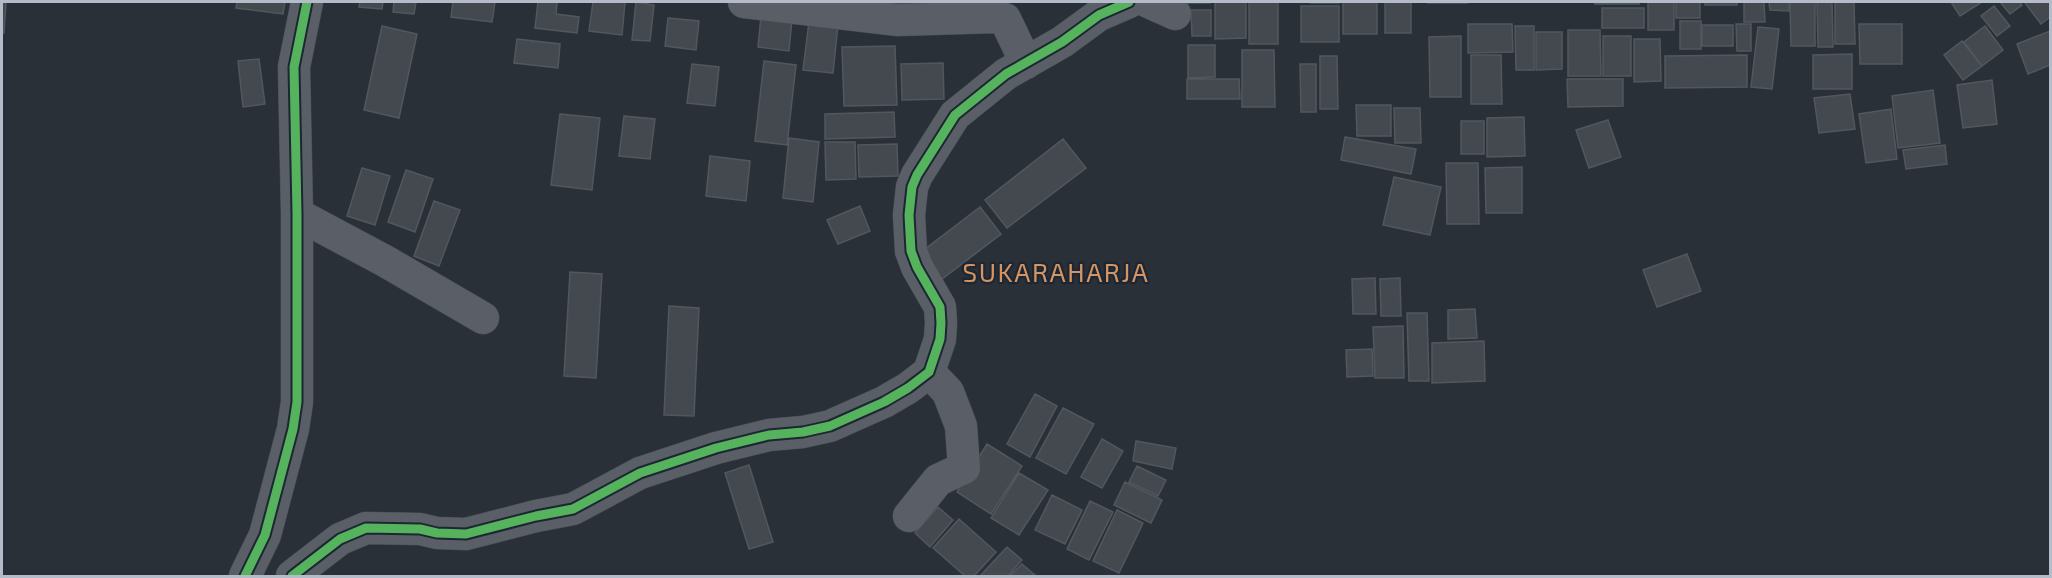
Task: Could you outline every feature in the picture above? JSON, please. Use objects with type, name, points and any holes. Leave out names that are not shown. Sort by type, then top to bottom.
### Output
[{"type":"street","points":[[245,576],[265,535],[296,414],[297,214],[294,67],[307,2]]},
{"type":"street","points":[[744,2],[880,10],[898,20],[988,16],[1005,19],[1026,63]]},
{"type":"street","points":[[292,576],[340,539],[366,528],[420,529],[437,533],[466,534],[536,516],[573,510],[640,473],[690,455],[769,435],[803,432],[830,426],[884,402],[929,372],[940,339],[940,307],[917,267],[911,251],[909,230],[912,187],[955,115],[1006,74],[1062,42],[1100,15],[1129,2]]},
{"type":"street","points":[[297,214],[385,261],[483,318]]},
{"type":"street","points":[[909,516],[938,480],[964,468],[962,426],[948,392],[929,372]]},
{"type":"building","points":[[2,2],[6,2],[4,33],[2,33]]},
{"type":"building","points":[[237,2],[285,2],[283,14],[236,8]]},
{"type":"building","points":[[360,2],[383,2],[382,9],[359,7]]},
{"type":"building","points":[[394,2],[416,2],[414,14],[393,12]]},
{"type":"building","points":[[453,2],[495,2],[492,22],[451,17]]},
{"type":"building","points":[[538,2],[557,2],[556,14],[579,17],[577,33],[535,28]]},
{"type":"building","points":[[593,2],[625,2],[622,35],[589,31]]},
{"type":"building","points":[[636,2],[654,5],[650,41],[632,40]]},
{"type":"building","points":[[891,2],[923,2],[922,12],[891,11]]},
{"type":"building","points":[[1210,2],[1210,3],[1181,3]]},
{"type":"building","points":[[1215,2],[1246,2],[1246,38],[1215,39]]},
{"type":"building","points":[[1249,2],[1278,2],[1278,44],[1249,44]]},
{"type":"building","points":[[1339,2],[1339,3],[1311,3]]},
{"type":"building","points":[[1343,2],[1377,2],[1377,34],[1343,34]]},
{"type":"building","points":[[1385,2],[1411,2],[1411,33],[1385,33]]},
{"type":"building","points":[[1466,2],[1467,3],[1428,3]]},
{"type":"building","points":[[1595,2],[1639,2],[1639,4],[1595,4]]},
{"type":"building","points":[[1648,2],[1674,2],[1674,30],[1648,30]]},
{"type":"building","points":[[1676,2],[1700,2],[1700,18],[1676,18]]},
{"type":"building","points":[[1704,2],[1737,2],[1737,5],[1705,5]]},
{"type":"building","points":[[1744,2],[1764,2],[1765,22],[1744,22]]},
{"type":"building","points":[[1769,2],[1789,2],[1789,11],[1770,10]]},
{"type":"building","points":[[1790,2],[1815,2],[1815,46],[1791,46]]},
{"type":"building","points":[[1817,2],[1832,2],[1833,47],[1818,47]]},
{"type":"building","points":[[1835,2],[1854,2],[1855,44],[1835,44]]},
{"type":"building","points":[[1951,2],[1982,2],[1960,16]]},
{"type":"building","points":[[2000,2],[2020,2],[2022,5],[2010,14]]},
{"type":"building","points":[[2050,2],[2050,17],[2041,24],[2025,3]]},
{"type":"building","points":[[1301,6],[1339,6],[1339,42],[1301,42]]},
{"type":"building","points":[[1994,6],[2010,26],[1997,36],[1981,16]]},
{"type":"building","points":[[1602,8],[1644,8],[1644,28],[1602,28]]},
{"type":"building","points":[[1191,10],[1211,10],[1211,36],[1192,36]]},
{"type":"building","points":[[761,16],[792,19],[789,51],[758,47]]},
{"type":"building","points":[[668,18],[699,21],[696,50],[665,46]]},
{"type":"building","points":[[1680,21],[1701,21],[1701,49],[1680,49]]},
{"type":"building","points":[[809,22],[838,25],[833,73],[803,70]]},
{"type":"building","points":[[1468,24],[1512,24],[1513,52],[1468,53]]},
{"type":"building","points":[[1736,24],[1751,24],[1751,51],[1737,51]]},
{"type":"building","points":[[1859,24],[1902,24],[1902,64],[1860,64]]},
{"type":"building","points":[[1702,25],[1733,25],[1733,46],[1702,46]]},
{"type":"building","points":[[382,26],[417,34],[399,118],[364,110]]},
{"type":"building","points":[[1515,26],[1534,26],[1534,70],[1516,70]]},
{"type":"building","points":[[1985,26],[2003,50],[1982,66],[1964,42]]},
{"type":"building","points":[[1758,27],[1779,29],[1772,89],[1751,87]]},
{"type":"building","points":[[1568,30],[1600,30],[1601,76],[1568,76]]},
{"type":"building","points":[[2050,31],[2050,65],[2028,74],[2017,44]]},
{"type":"building","points":[[1536,32],[1562,32],[1562,69],[1536,70]]},
{"type":"building","points":[[1461,36],[1461,97],[1430,97],[1429,37]]},
{"type":"building","points":[[1603,36],[1631,36],[1631,76],[1603,76]]},
{"type":"building","points":[[517,39],[560,44],[558,68],[514,63]]},
{"type":"building","points":[[1634,39],[1660,39],[1661,81],[1634,82]]},
{"type":"building","points":[[1962,41],[1982,66],[1963,80],[1944,55]]},
{"type":"building","points":[[1188,45],[1215,45],[1215,77],[1188,78]]},
{"type":"building","points":[[895,46],[897,105],[844,106],[842,47]]},
{"type":"building","points":[[1242,50],[1274,50],[1275,107],[1242,107]]},
{"type":"building","points":[[1852,54],[1852,89],[1813,89],[1813,55]]},
{"type":"building","points":[[1471,55],[1501,55],[1502,104],[1471,104]]},
{"type":"building","points":[[1747,55],[1747,87],[1665,88],[1665,56]]},
{"type":"building","points":[[1320,56],[1337,56],[1338,109],[1320,109]]},
{"type":"building","points":[[259,59],[265,104],[243,107],[238,61]]},
{"type":"building","points":[[764,61],[796,65],[787,145],[755,141]]},
{"type":"building","points":[[943,63],[944,99],[902,100],[901,64]]},
{"type":"building","points":[[692,64],[719,67],[715,106],[687,103]]},
{"type":"building","points":[[1300,64],[1316,64],[1316,112],[1301,112]]},
{"type":"building","points":[[1187,79],[1239,79],[1240,99],[1187,99]]},
{"type":"building","points":[[1567,79],[1623,79],[1623,106],[1568,107]]},
{"type":"building","points":[[1992,80],[1997,124],[1963,128],[1957,85]]},
{"type":"building","points":[[1933,90],[1940,143],[1898,148],[1892,96]]},
{"type":"building","points":[[1850,94],[1855,129],[1819,133],[1814,98]]},
{"type":"building","points":[[1356,105],[1391,105],[1391,136],[1357,136]]},
{"type":"building","points":[[1394,108],[1420,108],[1421,143],[1395,143]]},
{"type":"building","points":[[1891,109],[1897,159],[1866,163],[1859,114]]},
{"type":"building","points":[[894,112],[895,137],[825,139],[825,114]]},
{"type":"building","points":[[560,114],[600,118],[592,190],[551,185]]},
{"type":"building","points":[[624,116],[655,119],[650,159],[619,156]]},
{"type":"building","points":[[1524,117],[1525,156],[1487,157],[1487,118]]},
{"type":"building","points":[[1608,120],[1621,157],[1589,168],[1576,130]]},
{"type":"building","points":[[1461,121],[1484,121],[1484,154],[1461,154]]},
{"type":"building","points":[[1345,137],[1416,149],[1411,174],[1341,160]]},
{"type":"building","points":[[789,138],[819,142],[813,202],[783,198]]},
{"type":"building","points":[[1063,139],[1086,168],[1007,228],[985,200]]},
{"type":"building","points":[[825,142],[855,142],[856,179],[826,180]]},
{"type":"building","points":[[897,144],[898,176],[859,177],[858,145]]},
{"type":"building","points":[[1945,145],[1947,164],[1906,169],[1903,150]]},
{"type":"building","points":[[710,156],[750,161],[746,201],[706,196]]},
{"type":"building","points":[[1446,163],[1478,163],[1479,224],[1447,224]]},
{"type":"building","points":[[1522,167],[1522,213],[1486,213],[1485,168]]},
{"type":"building","points":[[362,168],[390,176],[375,225],[347,216]]},
{"type":"building","points":[[406,170],[433,179],[415,232],[388,222]]},
{"type":"building","points":[[1394,177],[1441,187],[1430,235],[1383,225]]},
{"type":"building","points":[[434,201],[460,210],[439,266],[414,256]]},
{"type":"building","points":[[860,206],[870,231],[838,244],[827,220]]},
{"type":"building","points":[[980,207],[1001,234],[937,283],[916,256]]},
{"type":"building","points":[[1687,254],[1701,291],[1657,307],[1643,270]]},
{"type":"building","points":[[570,272],[602,274],[596,378],[564,376]]},
{"type":"building","points":[[1375,278],[1376,314],[1353,314],[1352,279]]},
{"type":"building","points":[[1400,278],[1401,316],[1381,316],[1380,279]]},
{"type":"building","points":[[669,306],[699,308],[694,416],[664,415]]},
{"type":"building","points":[[1475,309],[1477,338],[1448,339],[1448,310]]},
{"type":"building","points":[[1407,313],[1427,313],[1429,381],[1409,381]]},
{"type":"building","points":[[1403,326],[1404,378],[1375,378],[1373,327]]},
{"type":"building","points":[[1484,341],[1485,381],[1432,383],[1432,343]]},
{"type":"building","points":[[1372,349],[1373,376],[1347,377],[1346,350]]},
{"type":"building","points":[[1035,394],[1057,406],[1030,457],[1007,444]]},
{"type":"building","points":[[1063,408],[1094,424],[1066,474],[1036,458]]},
{"type":"building","points":[[1102,439],[1123,451],[1102,488],[1081,477]]},
{"type":"building","points":[[1136,441],[1176,448],[1172,469],[1133,461]]},
{"type":"building","points":[[987,444],[1022,466],[991,514],[957,492]]},
{"type":"building","points":[[749,465],[773,542],[749,549],[725,473]]},
{"type":"building","points":[[1137,466],[1166,480],[1158,496],[1129,482]]},
{"type":"building","points":[[1019,473],[1048,490],[1019,535],[991,518]]},
{"type":"building","points":[[1125,482],[1162,500],[1151,523],[1114,505]]},
{"type":"building","points":[[1052,495],[1082,510],[1065,544],[1035,530]]},
{"type":"building","points":[[1090,501],[1113,512],[1089,560],[1067,549]]},
{"type":"building","points":[[938,507],[953,520],[930,547],[915,533]]},
{"type":"building","points":[[1117,510],[1143,523],[1119,573],[1093,561]]},
{"type":"building","points":[[959,519],[996,552],[974,576],[965,576],[933,548]]},
{"type":"building","points":[[1007,547],[1022,560],[1008,576],[980,576]]},
{"type":"building","points":[[1022,564],[1036,576],[1010,576]]},
{"type":"cycle path","points":[[245,576],[265,535],[293,429],[297,402],[294,67],[307,2]]},
{"type":"cycle path","points":[[292,576],[340,539],[366,528],[420,529],[437,533],[466,534],[573,509],[640,473],[716,448],[769,435],[803,432],[830,426],[884,402],[908,388],[929,372],[940,339],[941,323],[940,307],[917,267],[911,251],[909,215],[912,187],[917,175],[955,115],[1006,74],[1062,42],[1099,15],[1129,2]]},
{"type":"district","name":"SUKARAHARJA","points":[[1056,273]]}]
